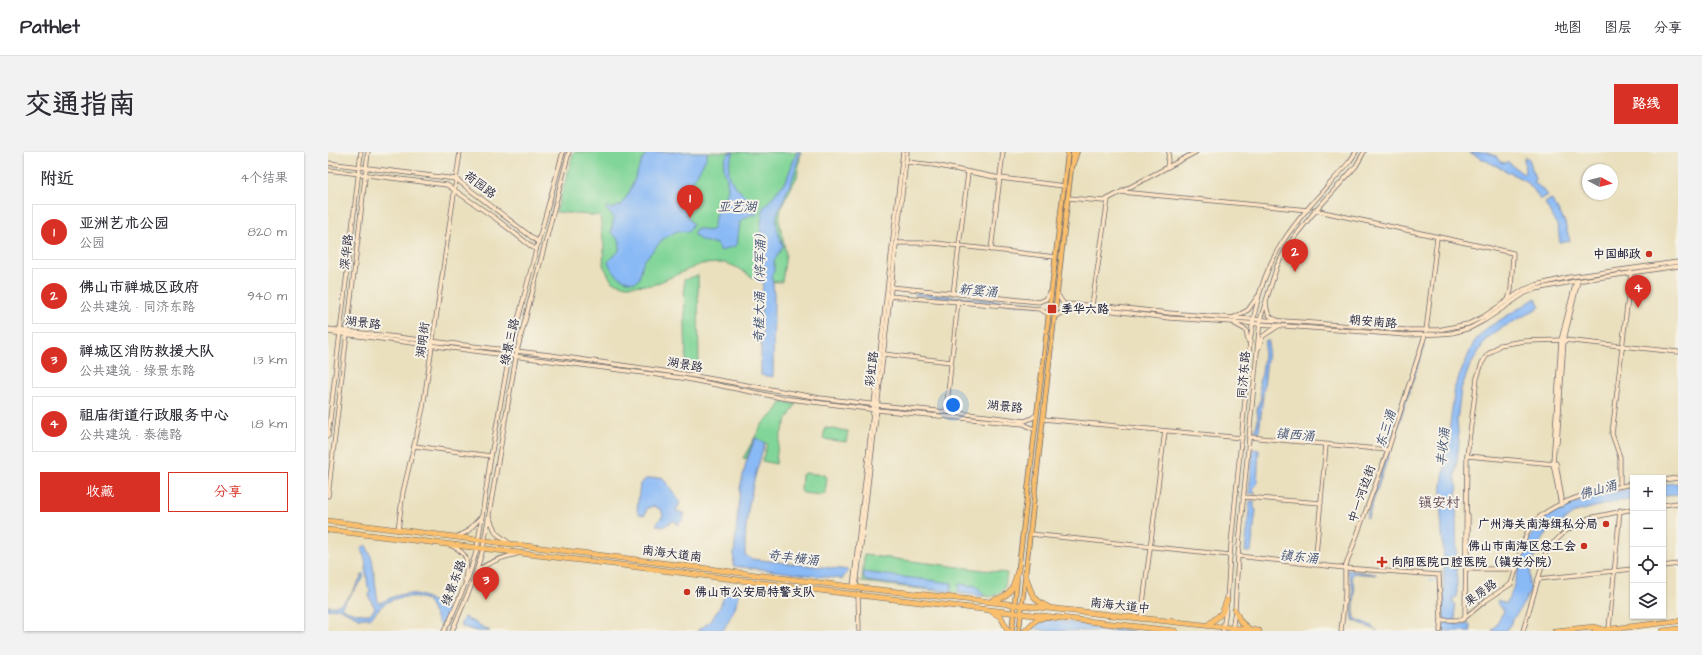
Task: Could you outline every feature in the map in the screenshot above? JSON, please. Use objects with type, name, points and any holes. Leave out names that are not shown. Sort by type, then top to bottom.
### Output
[{"type":"highway","name":"南海大道南","points":[[328,521],[754,574],[855,584],[1014,604]]},
{"type":"highway","name":"南海大道南","points":[[328,530],[483,550],[722,577],[858,595],[1013,612]]},
{"type":"highway","points":[[984,601],[1005,596],[1014,586],[1018,570]]},
{"type":"highway","points":[[1025,573],[1032,595],[1035,599],[1053,609]]},
{"type":"highway","points":[[1208,625],[1222,613],[1227,600]]},
{"type":"highway","name":"南海大道中","points":[[1014,604],[1141,619],[1208,625],[1223,629],[1259,631]]},
{"type":"highway","points":[[987,609],[1001,618],[1008,631]]},
{"type":"highway","points":[[1235,610],[1240,622],[1250,630]]},
{"type":"highway","name":"南海大道中","points":[[1013,612],[1175,631]]},
{"type":"highway","points":[[1086,620],[1089,613]]},
{"type":"highway","points":[[1025,631],[1036,620],[1051,616]]},
{"type":"highway","points":[[1595,631],[1678,621]]},
{"type":"highway","points":[[1555,631],[1594,627],[1607,630]]},
{"type":"highway","points":[[1663,631],[1678,629]]},
{"type":"main road","points":[[1019,631],[1056,316],[1068,198],[1067,152]]},
{"type":"main road","points":[[1012,631],[1050,293],[1064,186],[1073,152]]},
{"type":"main road","points":[[1068,172],[1077,152]]},
{"type":"street","name":"深华路","points":[[328,436],[361,152]]},
{"type":"street","name":"深华路","points":[[328,496],[368,152]]},
{"type":"street","name":"湖明街","points":[[398,530],[403,492],[423,408],[460,152]]},
{"type":"street","name":"绿景三路","points":[[478,540],[491,456],[510,351],[563,152]]},
{"type":"street","name":"绿景三路","points":[[485,540],[517,351],[569,152]]},
{"type":"street","name":"彩虹路","points":[[876,405],[886,295],[903,152]]},
{"type":"street","name":"彩虹路","points":[[855,584],[875,410],[891,296],[907,152]]},
{"type":"street","points":[[991,250],[1003,152]]},
{"type":"street","points":[[1167,167],[1169,152]]},
{"type":"street","points":[[1068,198],[1104,201],[1196,152]]},
{"type":"street","name":"同济东路","points":[[1223,629],[1242,438],[1249,348],[1252,322],[1259,296],[1271,264],[1282,243],[1356,152]]},
{"type":"street","name":"同济东路","points":[[1232,629],[1235,610],[1238,556],[1259,322],[1277,266],[1288,246],[1316,210],[1356,166],[1364,152]]},
{"type":"street","points":[[906,162],[934,165],[968,173],[1000,178],[1064,186]]},
{"type":"street","name":"荷园路","points":[[328,163],[456,179],[538,242]]},
{"type":"street","name":"荷园路","points":[[328,170],[447,185],[536,250]]},
{"type":"street","points":[[954,294],[968,173]]},
{"type":"street","points":[[1122,192],[1316,210],[1437,238],[1513,253],[1511,290],[1508,300]]},
{"type":"street","points":[[1092,305],[1108,199]]},
{"type":"street","name":"中一河边街","points":[[1345,568],[1388,450],[1425,333],[1437,238]]},
{"type":"street","points":[[897,243],[935,243],[1055,257]]},
{"type":"street","name":"朝安南路","points":[[1058,295],[1065,304],[1092,305],[1252,322],[1425,333],[1452,332],[1470,328],[1485,320],[1525,293],[1536,289],[1678,262]]},
{"type":"street","name":"朝安南路","points":[[1425,333],[1468,324],[1483,317],[1523,290],[1536,285],[1570,277],[1678,266]]},
{"type":"street","points":[[1621,486],[1620,457],[1612,434],[1631,271]]},
{"type":"street","points":[[1562,504],[1554,463],[1562,340],[1577,281]]},
{"type":"street","points":[[1048,314],[1038,308],[886,295],[892,287],[1039,302],[1046,299],[1050,293]]},
{"type":"street","points":[[917,290],[913,294],[918,297]]},
{"type":"street","points":[[1249,348],[1246,330],[1232,320],[1248,310],[1259,296]]},
{"type":"street","points":[[1256,356],[1263,336],[1280,323],[1269,316],[1267,312],[1266,298]]},
{"type":"street","points":[[946,412],[958,301]]},
{"type":"street","points":[[1038,308],[1041,308],[1042,306],[1039,302]]},
{"type":"street","name":"朝安南路","points":[[1056,316],[1066,310],[1106,310],[1169,318],[1232,320]]},
{"type":"street","name":"湖景路","points":[[328,329],[340,332],[432,343],[517,351],[684,374],[785,393],[876,405],[1025,421],[1036,415]]},
{"type":"street","name":"湖景路","points":[[328,332],[340,332]]},
{"type":"street","points":[[1465,617],[1468,456],[1477,378],[1482,363],[1487,355],[1500,345],[1524,341],[1562,340],[1678,352]]},
{"type":"street","name":"湖景路","points":[[432,343],[516,357],[682,378],[782,398],[875,410],[1024,424],[1035,430]]},
{"type":"street","points":[[884,354],[952,362]]},
{"type":"street","points":[[1043,419],[1242,438]]},
{"type":"street","points":[[1141,619],[1165,430]]},
{"type":"street","points":[[1248,437],[1388,450]]},
{"type":"street","points":[[1315,565],[1326,444]]},
{"type":"street","points":[[414,446],[491,456]]},
{"type":"street","points":[[1468,456],[1554,463]]},
{"type":"street","points":[[1666,480],[1678,478]]},
{"type":"street","name":"果房路","points":[[1441,620],[1456,620],[1465,617],[1485,601],[1511,584],[1517,569],[1523,544],[1530,528],[1547,511],[1600,490],[1630,484]]},
{"type":"street","points":[[1243,497],[1321,503]]},
{"type":"street","points":[[1666,505],[1678,503]]},
{"type":"street","points":[[1523,631],[1548,549],[1567,530],[1589,518],[1620,510],[1630,509]]},
{"type":"street","points":[[1607,630],[1615,571],[1620,510]]},
{"type":"street","points":[[451,536],[461,535],[467,532],[475,526],[482,516]]},
{"type":"street","points":[[489,516],[496,533],[510,544]]},
{"type":"street","points":[[1030,534],[1230,555]]},
{"type":"street","name":"绿景东路","points":[[444,631],[464,586],[477,549],[478,540]]},
{"type":"street","name":"绿景东路","points":[[452,631],[477,571],[485,540]]},
{"type":"street","points":[[451,546],[462,551],[466,558],[464,586]]},
{"type":"street","points":[[477,571],[489,562],[500,557],[519,554]]},
{"type":"street","points":[[1238,556],[1345,568],[1439,575],[1440,631]]},
{"type":"street","points":[[1666,566],[1678,564]]},
{"type":"street","points":[[1341,631],[1345,594],[1345,568]]},
{"type":"street","points":[[1467,569],[1517,569]]},
{"type":"street","points":[[1538,579],[1630,569]]},
{"type":"street","points":[[858,595],[859,631]]},
{"type":"green space","points":[[574,152],[801,152],[797,177],[782,205],[779,220],[786,254],[782,282],[759,281],[734,266],[725,263],[701,264],[653,285],[626,286],[612,282],[603,265],[604,247],[600,216],[556,212]]},
{"type":"green space","points":[[698,275],[699,371],[686,368],[684,280]]},
{"type":"green space","points":[[782,402],[796,404],[779,440],[776,464],[762,461],[767,444],[755,438],[746,459],[743,458],[763,423],[773,415]]},
{"type":"green space","points":[[825,428],[848,431],[846,442],[823,439]]},
{"type":"green space","points":[[805,473],[825,475],[827,478],[825,493],[822,495],[803,493],[801,491],[802,475]]},
{"type":"green space","points":[[864,555],[1007,573],[1006,582],[1000,593],[991,597],[862,582]]},
{"type":"water","name":"亚艺湖","points":[[648,152],[708,152],[705,161],[689,188],[684,206],[687,215],[693,224],[688,232],[677,231],[663,239],[643,262],[639,279],[636,282],[631,282],[619,277],[610,267],[608,262],[619,251],[620,241],[611,232],[614,218],[606,209],[608,206],[612,209],[621,205],[629,193],[643,158]]},
{"type":"water","name":"亚艺湖","points":[[734,152],[730,162],[730,178],[739,190],[758,207],[756,215],[750,215],[740,221],[737,245],[722,251],[719,249],[717,244],[702,241],[693,234],[697,228],[708,231],[713,229],[716,213],[725,198],[728,189],[724,162],[729,153]]},
{"type":"water","points":[[797,152],[800,152],[793,178],[777,214],[776,221],[783,246],[774,261],[774,271],[771,276],[774,296],[773,377],[761,375],[761,335],[763,331],[760,327],[764,263],[763,258],[754,253],[759,244],[763,208],[786,181]]},
{"type":"water","points":[[1469,152],[1486,152],[1496,156],[1500,162],[1506,163],[1507,161],[1523,174],[1525,172],[1524,158],[1529,158],[1535,179],[1534,182],[1548,195],[1540,200],[1534,190],[1524,180]]},
{"type":"water","points":[[1551,199],[1564,220],[1570,241],[1560,243],[1558,227],[1545,203]]},
{"type":"water","points":[[916,293],[1039,304],[1039,306],[915,295]]},
{"type":"water","points":[[1536,298],[1540,307],[1500,329],[1486,339],[1469,368],[1461,389],[1457,421],[1459,442],[1455,477],[1458,487],[1456,493],[1457,597],[1453,598],[1453,603],[1455,603],[1456,625],[1469,623],[1471,631],[1445,631],[1443,628],[1444,563],[1440,501],[1455,386],[1474,342],[1487,328]]},
{"type":"water","points":[[1265,341],[1269,341],[1259,432],[1255,431],[1258,420],[1257,410],[1261,399],[1259,382],[1262,374]]},
{"type":"water","points":[[1422,345],[1424,346],[1368,518],[1366,518]]},
{"type":"water","points":[[755,438],[765,443],[750,498],[746,527],[745,555],[752,559],[849,570],[842,579],[733,566],[740,488],[746,463]]},
{"type":"water","points":[[1253,449],[1259,450],[1257,484],[1253,489],[1256,494],[1249,493]]},
{"type":"water","points":[[662,477],[680,503],[676,511],[685,514],[683,520],[677,525],[677,522],[673,521],[663,527],[656,525],[663,515],[661,510],[654,506],[647,508],[645,515],[639,514],[637,510],[640,484],[646,479]]},
{"type":"water","points":[[1678,483],[1678,495],[1666,496],[1666,484]]},
{"type":"water","points":[[1630,489],[1630,500],[1618,501],[1575,512],[1545,535],[1536,550],[1530,573],[1529,585],[1531,588],[1525,601],[1506,631],[1492,631],[1504,611],[1497,602],[1498,600],[1506,604],[1513,588],[1521,558],[1535,529],[1542,521],[1563,508],[1598,496]]},
{"type":"water","points":[[1250,501],[1254,501],[1254,508],[1256,510],[1251,552],[1245,552]]},
{"type":"water","points":[[366,545],[372,559],[378,602],[380,603],[399,595],[416,594],[423,596],[448,611],[441,626],[428,601],[417,597],[399,598],[388,602],[370,618],[359,618],[338,608],[328,610],[328,606],[337,606],[346,599],[363,574],[363,579],[341,607],[355,613],[362,614],[370,614],[375,608],[369,597],[370,589],[368,588],[365,559],[361,549]]},
{"type":"water","points":[[1346,570],[1376,574],[1353,573],[1352,578],[1354,585],[1355,619],[1370,625],[1378,631],[1353,620],[1353,594],[1351,581]]},
{"type":"water","points":[[863,572],[952,583],[951,592],[866,581]]},
{"type":"water","points":[[959,584],[976,586],[985,596],[958,593]]},
{"type":"water","points":[[726,585],[741,587],[735,608],[724,629],[722,631],[697,631],[703,627],[717,612],[723,599]]},
{"type":"water","points":[[464,617],[490,631],[476,631],[460,626]]},
{"type":"water","points":[[1050,620],[1133,631],[1049,631],[1031,628],[1037,622]]},
{"type":"waterway","points":[[363,577],[366,571]]},
{"type":"waterway","name":"镇东涌","points":[[1430,580],[1436,581]]},
{"type":"place","name":"亚洲艺术公园","points":[[690,218]]},
{"type":"place","name":"中国邮政","points":[[1649,254]]},
{"type":"place","name":"佛山市禅城区政府","points":[[1295,272]]},
{"type":"place","name":"祖庙街道行政服务中心","points":[[1638,308]]},
{"type":"place","name":"季华六路","points":[[1052,309]]},
{"type":"place","name":"广州海关南海缉私分局","points":[[1606,524]]},
{"type":"place","name":"佛山市南海区总工会","points":[[1584,546]]},
{"type":"place","name":"向阳医院口腔医院（镇安分院）","points":[[1382,562]]},
{"type":"place","name":"佛山市公安局特警支队","points":[[687,592]]},
{"type":"place","name":"禅城区消防救援大队","points":[[486,600]]},
{"type":"district","name":"镇安村","points":[[1439,503]]},
{"type":"water label","name":"奇槎大涌（将军涌）","points":[[760,285]]},
{"type":"water label","name":"新窦涌","points":[[978,291]]},
{"type":"water label","name":"东三涌","points":[[1386,429]]},
{"type":"water label","name":"镇西涌","points":[[1295,435]]},
{"type":"water label","name":"丰收涌","points":[[1443,447]]},
{"type":"water label","name":"佛山涌","points":[[1598,490]]},
{"type":"water label","name":"奇丰横涌","points":[[793,558]]}]
